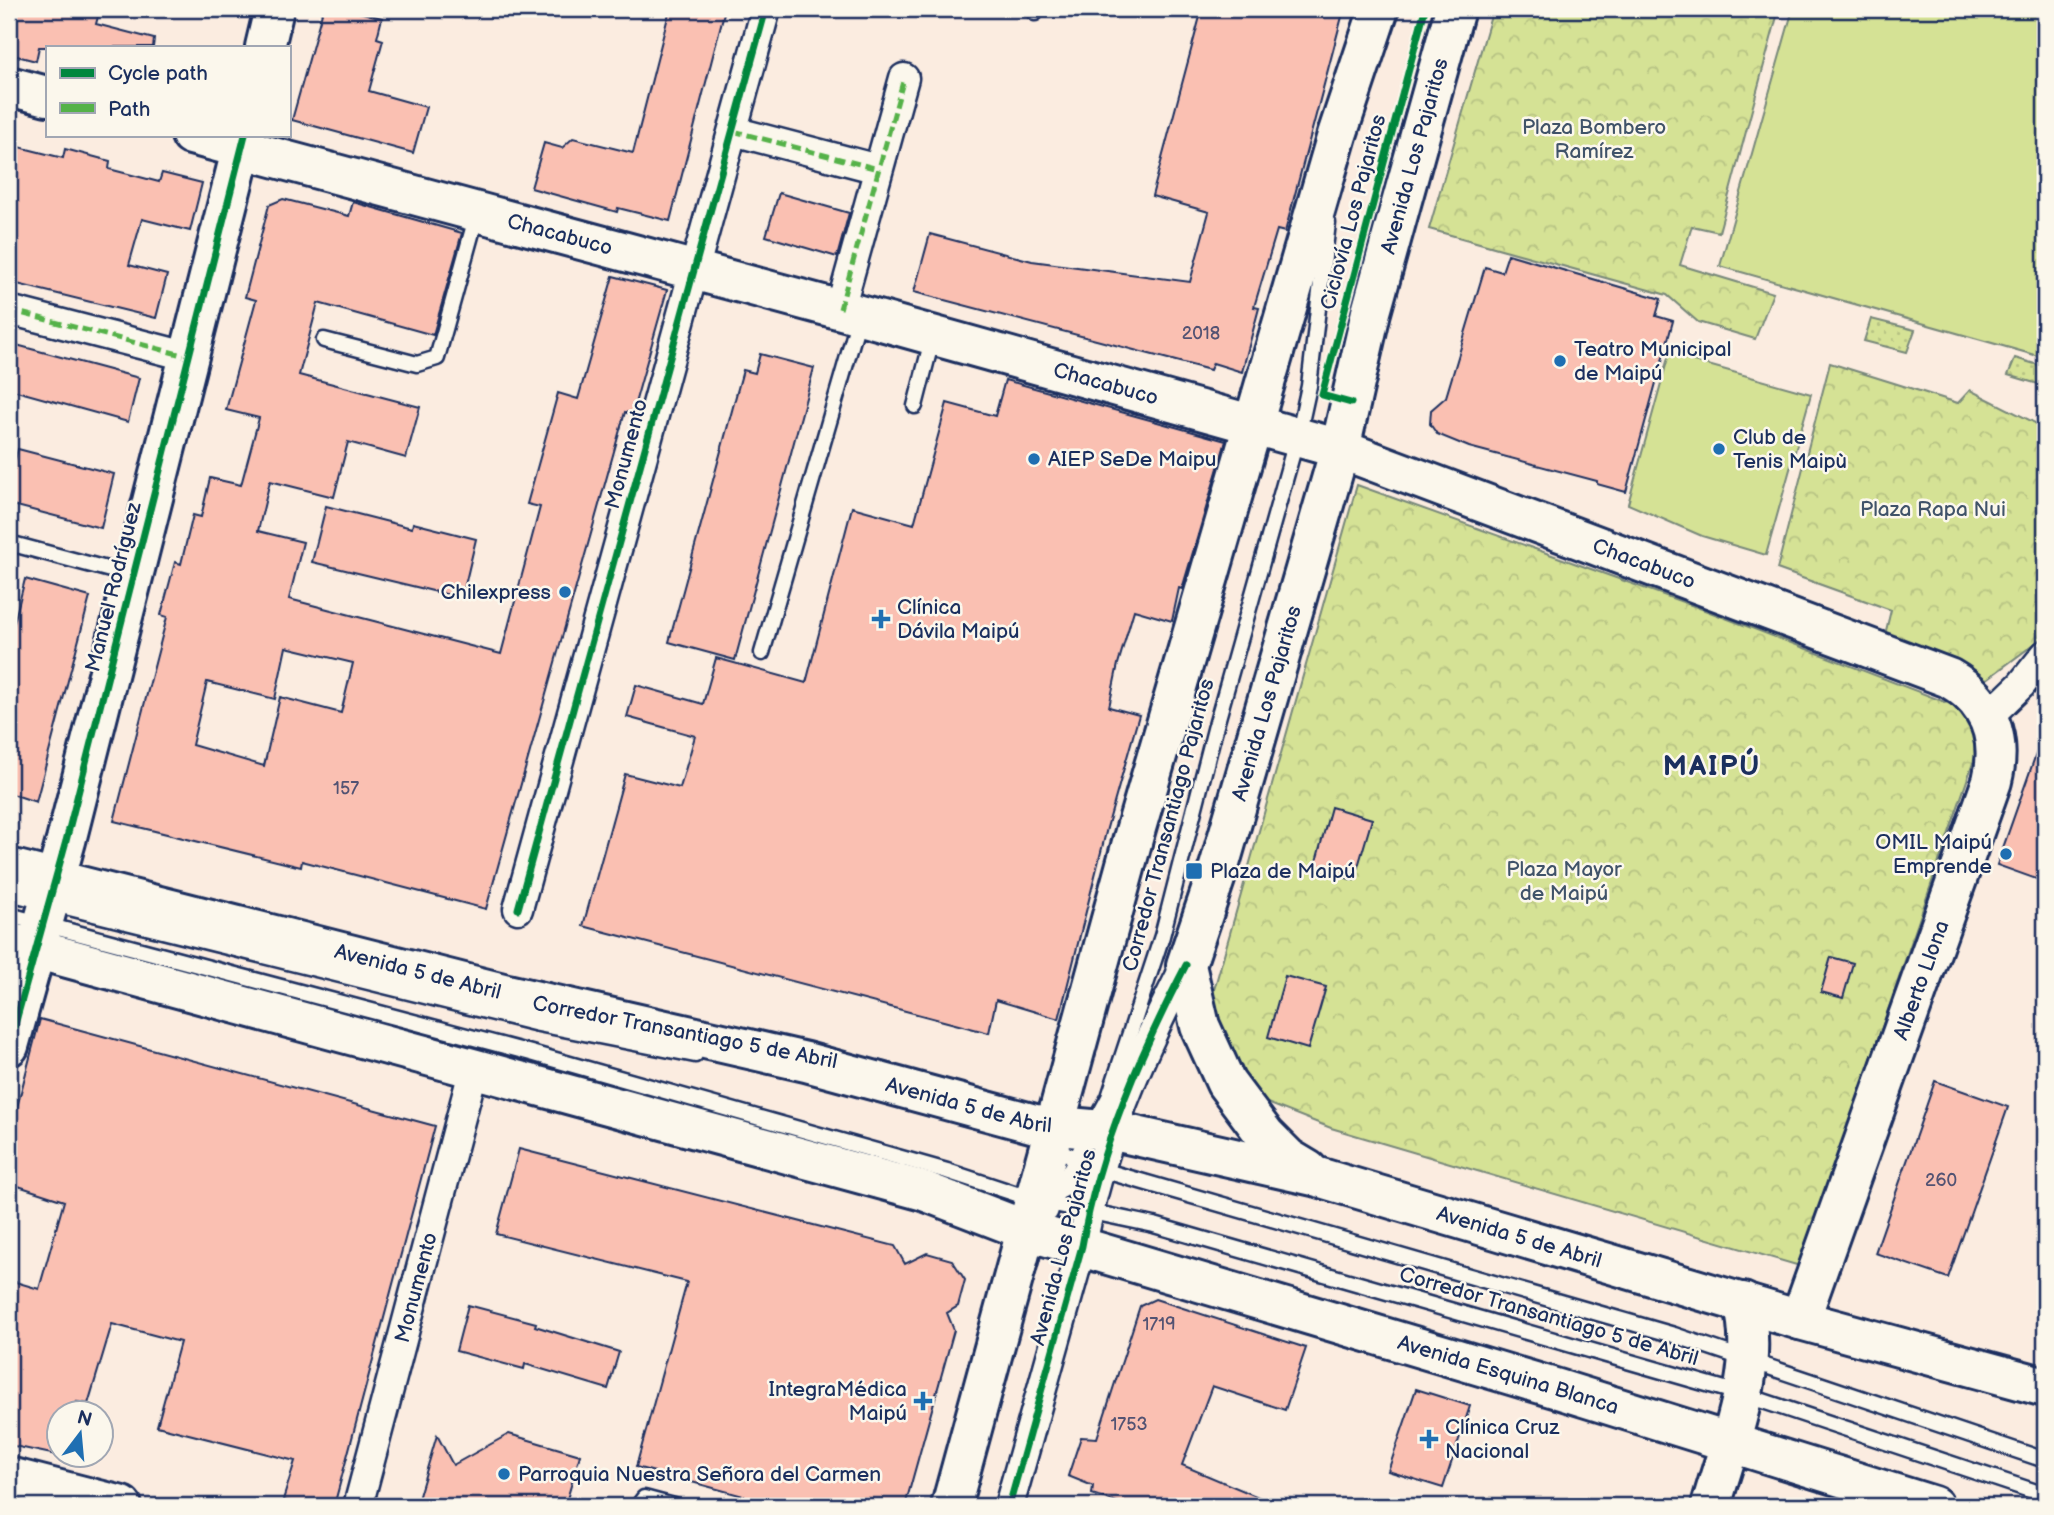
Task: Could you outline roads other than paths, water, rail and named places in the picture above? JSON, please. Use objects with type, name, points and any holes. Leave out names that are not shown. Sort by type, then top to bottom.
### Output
[{"type":"main road","name":"Avenida Los Pajaritos","points":[[951,1506],[1043,1218],[1082,1143],[1134,835],[1337,135],[1379,9]]},
{"type":"main road","name":"Avenida Los Pajaritos","points":[[1186,965],[1219,867],[1340,449],[1371,312],[1455,9]]},
{"type":"main road","points":[[9,86],[46,96]]},
{"type":"main road","name":"Chacabuco","points":[[200,136],[243,141],[478,212],[933,335],[1032,369],[1253,424],[1340,449],[1949,678],[1965,687],[1989,716]]},
{"type":"main road","name":"Manuel Rodríguez","points":[[9,1046],[34,919],[134,576],[243,141]]},
{"type":"main road","name":"Alberto Llona","points":[[1800,1320],[1992,781],[1997,748],[1989,716]]},
{"type":"main road","name":"Avenida 5 de Abril","points":[[9,868],[34,919],[474,1068],[925,1191],[1043,1218],[1083,1246]]},
{"type":"main road","name":"Avenida 5 de Abril","points":[[34,919],[507,994],[806,1062],[1035,1124],[1082,1143],[1318,1177],[1800,1320],[2045,1387]]},
{"type":"main road","points":[[1186,965],[1200,1026],[1226,1083],[1265,1135],[1288,1158],[1318,1177]]},
{"type":"main road","name":"Avenida Esquina Blanca","points":[[1083,1246],[1934,1506]]},
{"type":"main road","points":[[1711,1506],[1745,1376],[1749,1324],[1743,1302]]},
{"type":"main road","points":[[9,1477],[122,1506]]},
{"type":"street","name":"Monumento","points":[[518,909],[766,9]]},
{"type":"street","points":[[850,312],[878,169],[904,78]]},
{"type":"street","points":[[733,131],[878,169]]},
{"type":"street","points":[[9,310],[190,357]]},
{"type":"street","points":[[1989,716],[2021,685],[2045,655]]},
{"type":"street","name":"Avenida Los Pajaritos","points":[[1009,1506],[1083,1246],[1089,1209],[1082,1143],[1151,1035],[1186,965]]},
{"type":"street","name":"Monumento","points":[[358,1506],[474,1068]]},
{"type":"lane","name":"Corredor Transantiago Pajaritos","points":[[1082,1143],[1109,1097],[1162,936],[1215,729],[1309,386],[1337,135]]},
{"type":"lane","points":[[324,340],[417,364],[437,358],[478,212]]},
{"type":"lane","points":[[762,653],[850,312]]},
{"type":"lane","points":[[915,406],[933,335]]},
{"type":"lane","points":[[9,542],[134,576]]},
{"type":"lane","name":"Corredor Transantiago 5 de Abril","points":[[9,893],[34,919],[435,1027],[947,1171],[1043,1218],[1089,1209],[1745,1376],[2045,1460]]},
{"type":"lane","name":"Corredor Transantiago 5 de Abril","points":[[34,919],[634,1046],[707,1057]]},
{"type":"lane","points":[[435,1027],[474,1068]]},
{"type":"lane","name":"Corredor Transantiago 5 de Abril","points":[[734,1061],[979,1119],[1028,1135],[1082,1143],[1745,1376],[2045,1495]]},
{"type":"lane","points":[[1043,1218],[1082,1143]]},
{"type":"lane","points":[[964,1506],[1008,1356]]},
{"type":"lane","points":[[638,1506],[644,1498],[674,1506]]},
{"type":"place","name":"Teatro Municipal de Maipú","points":[[1560,361]]},
{"type":"place","name":"Club de Tenis Maipù","points":[[1719,449]]},
{"type":"place","name":"AIEP SeDe Maipu","points":[[1034,459]]},
{"type":"place","name":"Chilexpress","points":[[565,592]]},
{"type":"place","name":"Clínica Dávila Maipú","points":[[881,619]]},
{"type":"place","name":"OMIL Maipú Emprende","points":[[2006,854]]},
{"type":"place","name":"Plaza de Maipú","points":[[1194,871]]},
{"type":"place","name":"IntegraMédica Maipú","points":[[923,1401]]},
{"type":"place","name":"Clínica Cruz Nacional","points":[[1429,1439]]},
{"type":"place","name":"Parroquia Nuestra Señora del Carmen","points":[[504,1474]]},
{"type":"district","name":"MAIPÚ","points":[[1712,765]]},
{"type":"park label","name":"Plaza Bombero Ramírez","points":[[1594,139]]},
{"type":"park label","name":"Plaza Rapa Nui","points":[[1933,509]]},
{"type":"park label","name":"Plaza Mayor de Maipú","points":[[1564,881]]}]
